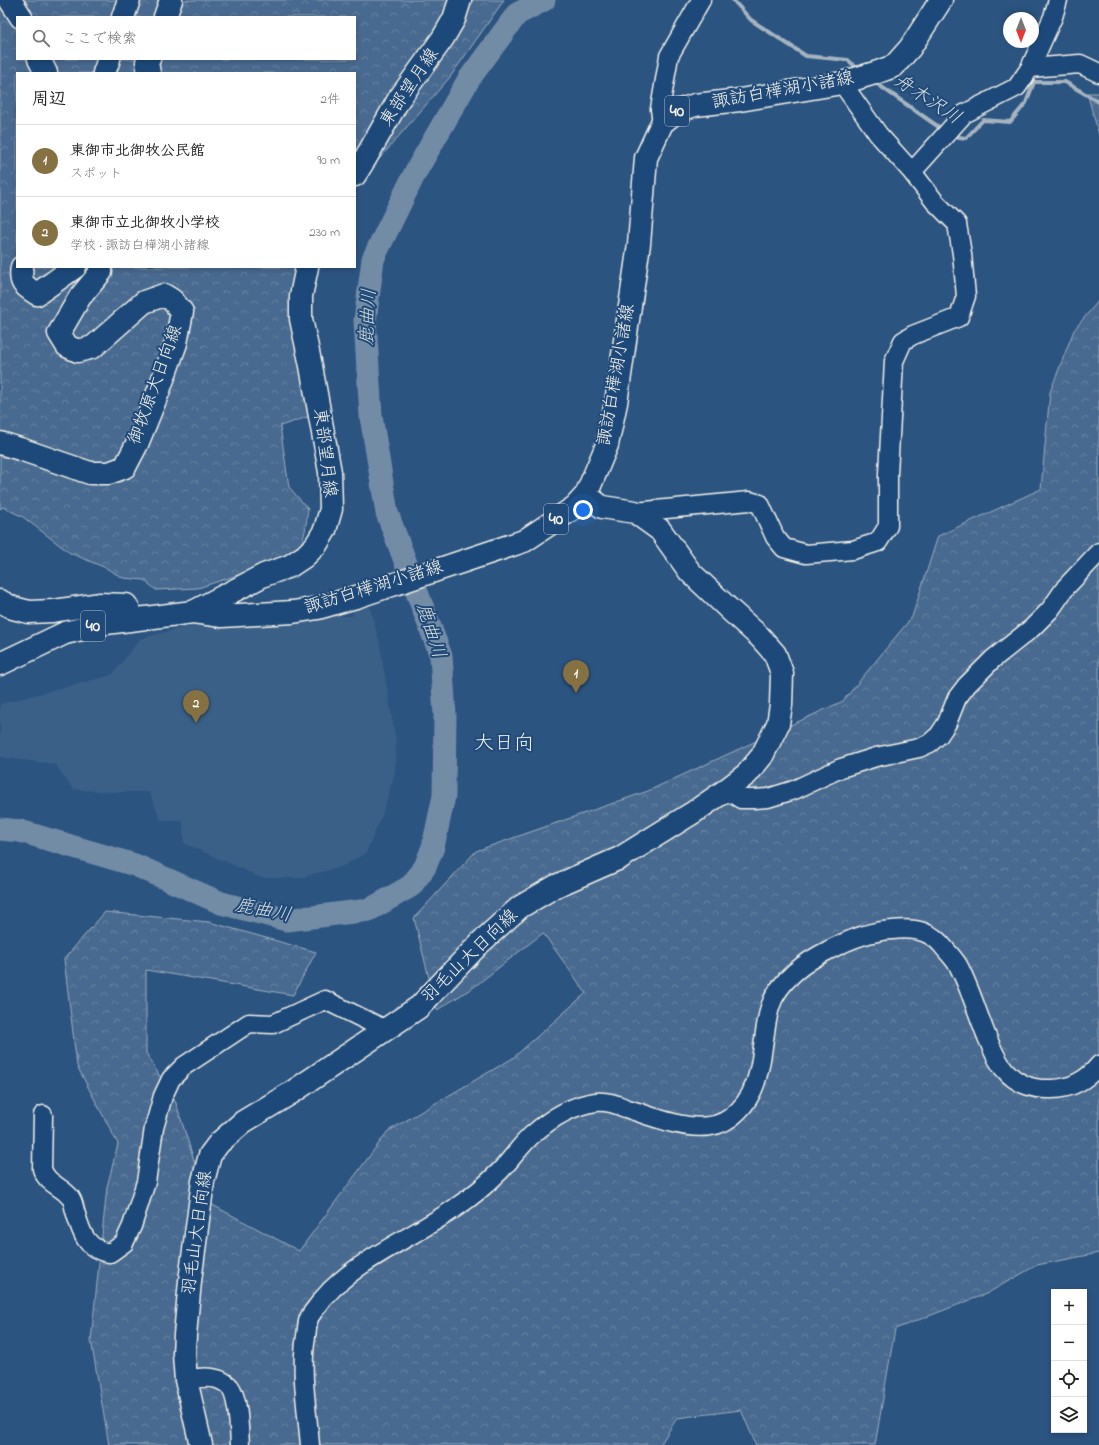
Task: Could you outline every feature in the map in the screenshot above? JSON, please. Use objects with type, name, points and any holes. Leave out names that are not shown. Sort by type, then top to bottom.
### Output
[{"type":"main road","points":[[10,0],[20,16]]},
{"type":"main road","points":[[123,16],[128,0]]},
{"type":"main road","points":[[165,16],[171,0]]},
{"type":"main road","name":"東部望月線","points":[[356,174],[366,160],[399,99],[443,38],[454,19],[460,0]]},
{"type":"main road","name":"諏訪白樺湖小諸線","points":[[0,664],[65,633],[106,623],[193,612],[222,616],[293,612],[318,608],[356,597],[524,541],[575,506],[586,495],[607,445],[616,403],[639,244],[646,158],[662,123],[677,111],[695,105],[740,100],[842,83],[894,66],[910,48],[941,0]]},
{"type":"main road","points":[[40,60],[46,72]]},
{"type":"main road","points":[[104,72],[109,60]]},
{"type":"main road","points":[[148,60],[147,62],[149,72]]},
{"type":"main road","points":[[22,268],[20,277],[25,287],[37,294],[74,268]]},
{"type":"main road","name":"御牧原大日向線","points":[[0,443],[20,448],[90,473],[109,473],[125,467],[137,444],[159,390],[176,342],[182,312],[172,300],[164,295],[144,302],[93,347],[78,351],[67,346],[59,333],[80,297],[101,272],[100,268]]},
{"type":"main road","name":"東部望月線","points":[[193,612],[264,575],[290,566],[305,556],[316,545],[325,530],[331,509],[330,472],[301,319],[301,296],[307,268]]},
{"type":"main road","name":"羽毛山大日向線","points":[[201,1445],[186,1380],[184,1354],[190,1281],[203,1181],[210,1155],[219,1143],[243,1122],[291,1093],[419,1007],[480,943],[520,907],[556,886],[620,858],[694,812],[726,790],[747,774],[762,756],[778,724],[781,705],[782,673],[775,654],[760,637],[729,610],[690,572],[660,530],[635,512],[602,507],[586,495]]},
{"type":"main road","points":[[0,600],[13,608],[29,612],[53,611],[99,604],[126,604],[134,619]]},
{"type":"street","points":[[662,123],[660,109],[669,56],[701,0]]},
{"type":"street","points":[[912,172],[964,114],[1016,87],[1030,68],[1054,17],[1058,0]]},
{"type":"street","points":[[1030,68],[1080,64],[1099,73]]},
{"type":"street","points":[[635,512],[749,501],[760,504],[775,537],[784,548],[806,554],[852,550],[878,542],[888,526],[888,474],[894,361],[903,341],[913,335],[959,317],[966,296],[962,254],[957,224],[935,202],[912,172],[878,134],[842,83]]},
{"type":"street","points":[[726,790],[741,799],[768,798],[794,790],[841,768],[876,757],[919,748],[930,743],[939,735],[947,723],[957,698],[967,685],[993,660],[1032,628],[1050,610],[1066,587],[1099,552]]},
{"type":"street","points":[[310,1445],[303,1361],[305,1339],[309,1318],[332,1289],[356,1269],[456,1208],[500,1172],[532,1136],[556,1117],[569,1110],[597,1102],[608,1102],[688,1126],[714,1126],[729,1119],[741,1109],[756,1083],[760,1068],[770,1005],[778,992],[792,974],[813,958],[841,944],[866,934],[890,930],[923,932],[937,939],[959,966],[994,1053],[1004,1070],[1018,1081],[1036,1089],[1062,1089],[1085,1078],[1099,1065]]},
{"type":"street","points":[[43,1115],[42,1169],[44,1177],[71,1197],[79,1226],[90,1246],[100,1252],[110,1253],[124,1243],[132,1226],[146,1182],[154,1128],[163,1096],[171,1079],[184,1066],[249,1023],[273,1024],[325,1000],[386,1030]]},
{"type":"street","points":[[186,1380],[205,1377],[217,1379],[230,1386],[238,1414],[240,1445]]},
{"type":"shaded area","points":[[358,603],[370,608],[379,640],[396,742],[395,772],[382,815],[366,853],[341,867],[298,878],[262,878],[184,843],[183,821],[161,820],[149,792],[108,792],[73,789],[55,764],[5,758],[0,756],[0,704],[112,675],[140,639],[198,623],[320,616],[353,616],[353,605]]},
{"type":"green space","points":[[0,0],[504,0],[450,77],[356,186],[356,72],[16,72],[16,268],[299,268],[311,416],[280,426],[289,487],[308,509],[305,530],[300,546],[286,559],[198,588],[156,590],[144,580],[123,578],[106,568],[70,553],[23,517],[3,507],[0,509]]},
{"type":"green space","points":[[1087,93],[1099,93],[1099,135]]},
{"type":"green space","points":[[1099,300],[1099,1253],[1037,1265],[986,1294],[895,1329],[875,1445],[756,1445],[741,1410],[677,1418],[660,1445],[109,1445],[91,1340],[107,1187],[118,1144],[77,1066],[64,959],[105,912],[209,922],[316,952],[293,995],[146,970],[146,1053],[176,1103],[207,1202],[299,1251],[388,1131],[513,1058],[586,993],[543,933],[474,987],[437,1010],[414,918],[476,851],[648,791],[843,701],[912,617],[938,536],[1041,489],[1050,392],[1074,330]]},
{"type":"waterway","name":"鹿曲川","points":[[0,829],[20,831],[135,865],[221,903],[287,920],[369,910],[411,886],[425,867],[433,847],[444,796],[445,715],[441,656],[387,513],[371,416],[365,321],[373,259],[416,171],[469,79],[517,14],[544,0]]},
{"type":"waterway","name":"舟木沢川","points":[[733,0],[751,20],[806,56],[848,60],[860,71]]},
{"type":"waterway","name":"舟木沢川","points":[[873,81],[943,130]]},
{"type":"waterway","name":"舟木沢川","points":[[952,136],[966,138],[983,120],[1010,122],[1026,103],[1034,82],[1065,82],[1099,102]]},
{"type":"place","name":"東御市北御牧公民館","points":[[576,693]]},
{"type":"place","name":"東御市立北御牧小学校","points":[[196,723]]},
{"type":"district","name":"大日向","points":[[504,744]]}]
